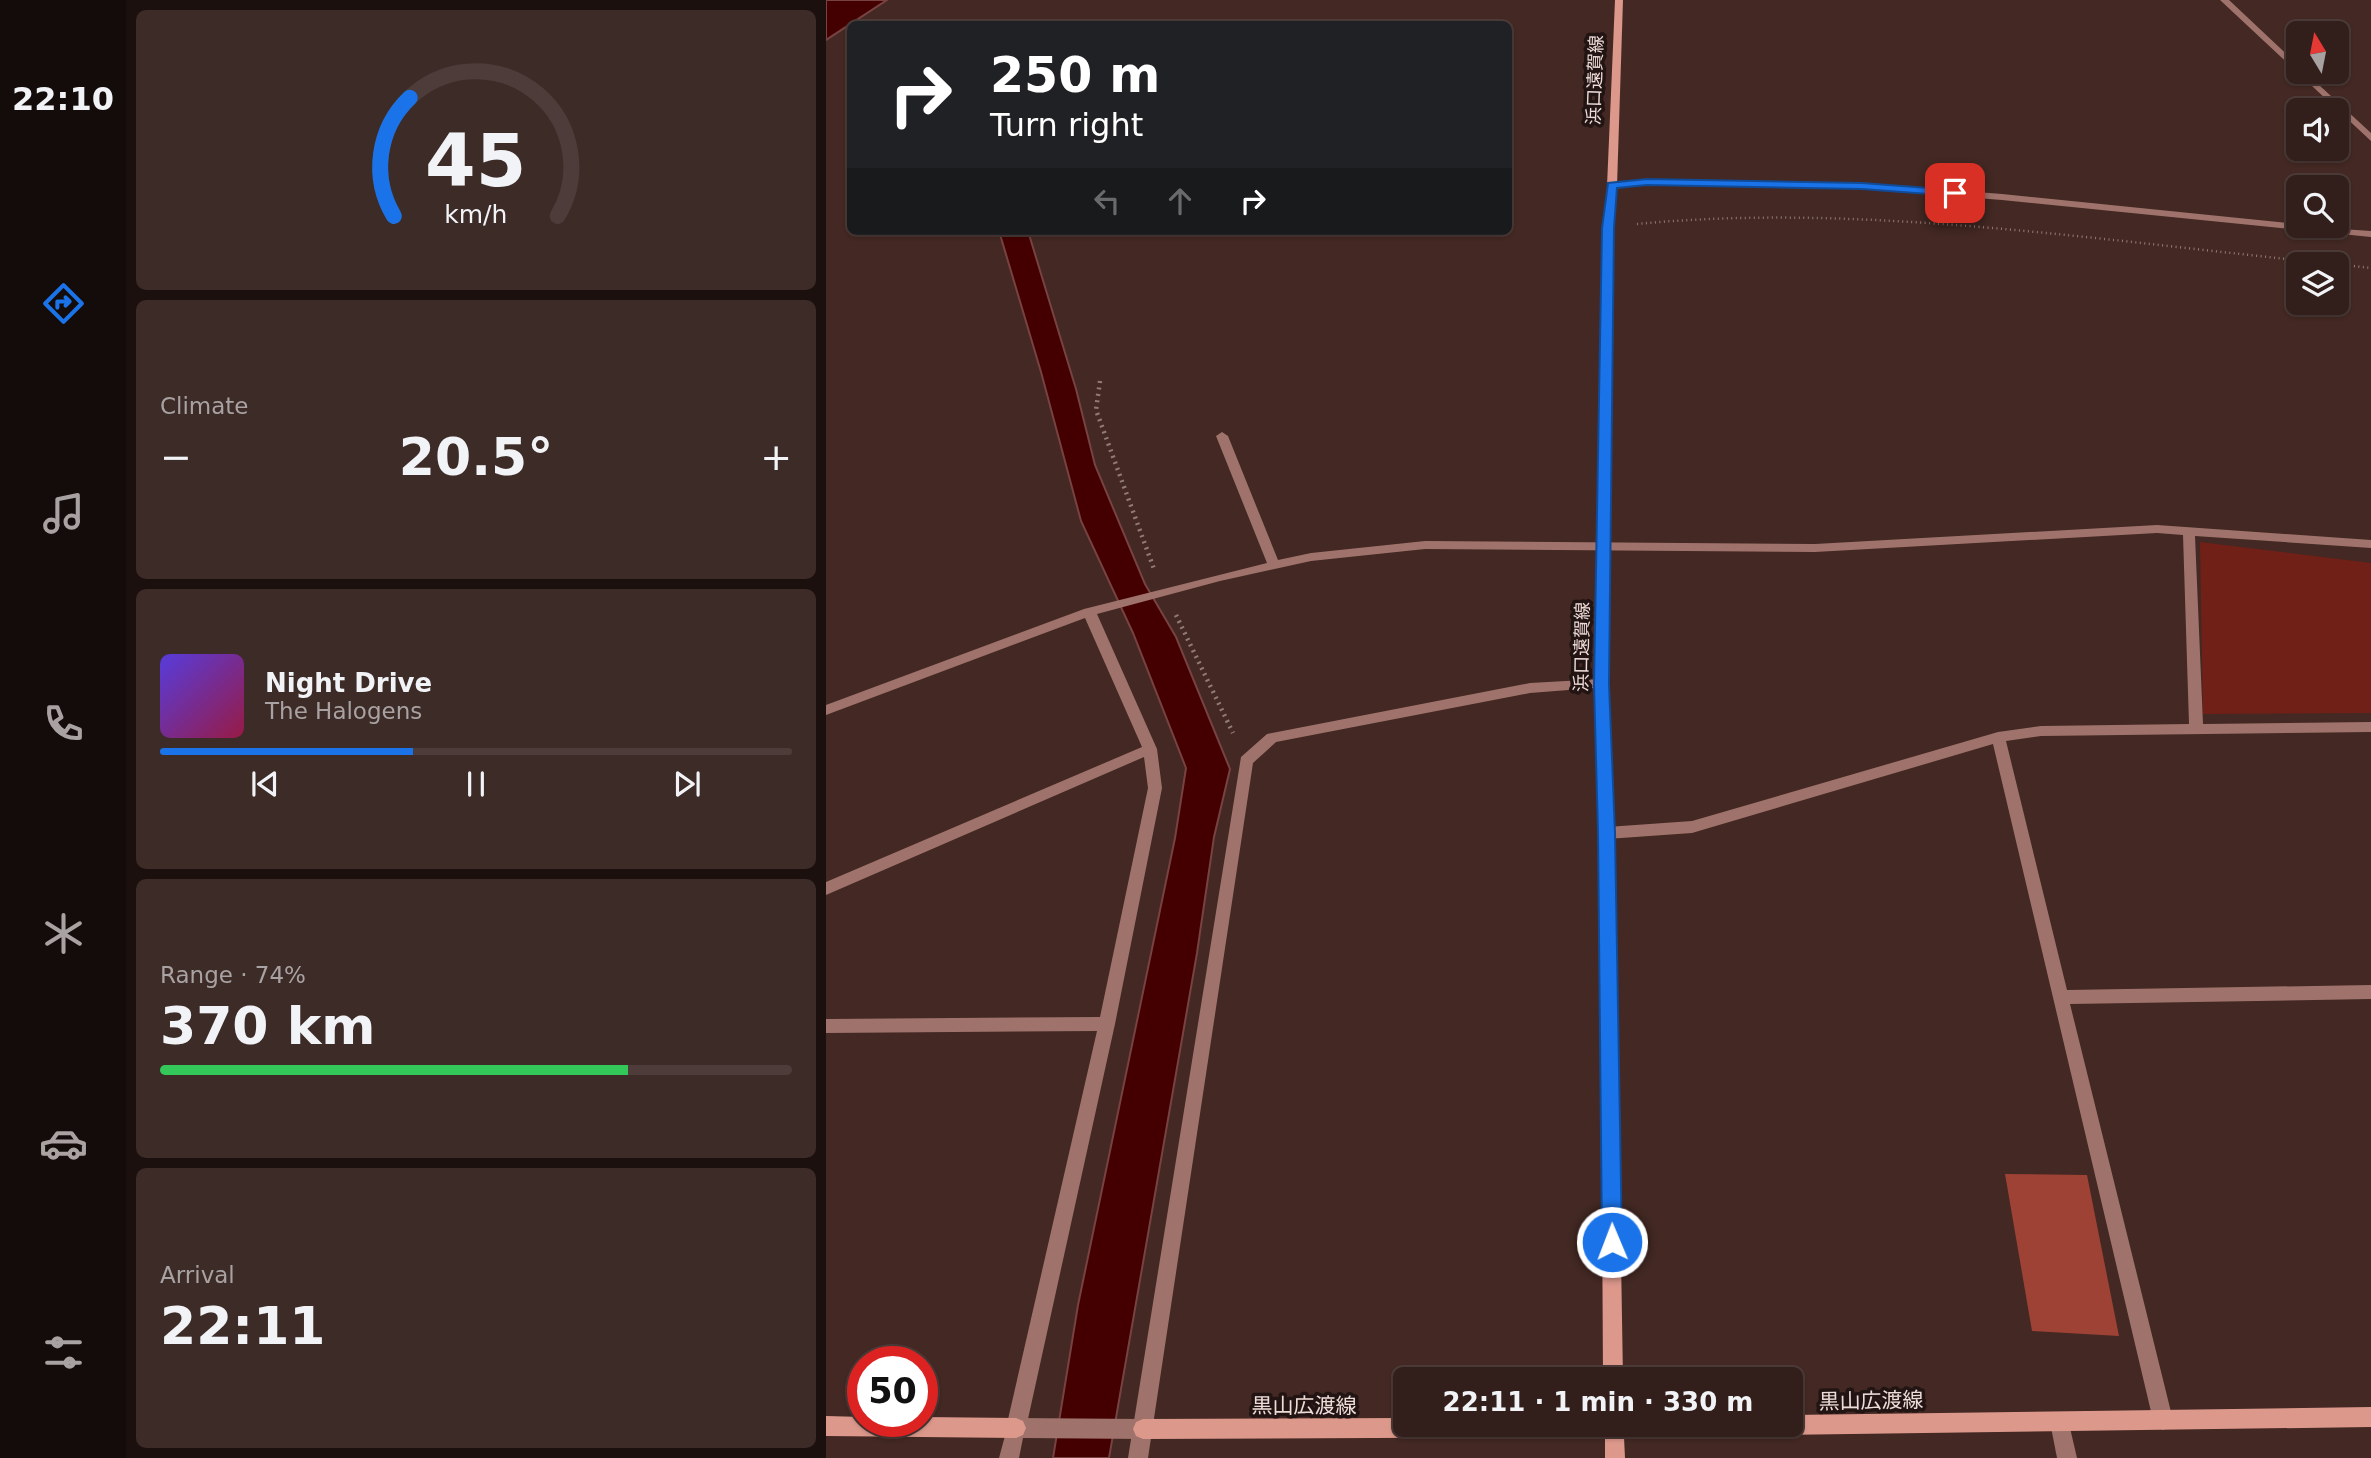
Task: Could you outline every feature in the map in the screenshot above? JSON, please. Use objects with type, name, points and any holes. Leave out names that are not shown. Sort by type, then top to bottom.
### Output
[{"type":"main road","name":"浜口遠賀線","points":[[1612,186],[1619,0]]},
{"type":"main road","name":"浜口遠賀線","points":[[1608,224],[1602,684],[1607,833],[1614,1367]]},
{"type":"main road","name":"黒山広渡線","points":[[1803,1424],[2371,1417]]},
{"type":"main road","name":"黒山広渡線","points":[[826,1426],[1016,1427]]},
{"type":"main road","name":"黒山広渡線","points":[[1143,1429],[1393,1427]]},
{"type":"main road","points":[[1614,1437],[1615,1458]]},
{"type":"street","points":[[2224,0],[2286,59]]},
{"type":"street","points":[[2313,84],[2371,138]]},
{"type":"street","points":[[1612,186],[1647,182],[1862,186],[2002,197],[2371,234]]},
{"type":"street","name":"浜口遠賀線","points":[[1608,224],[1612,186]]},
{"type":"street","points":[[1222,436],[1275,565]]},
{"type":"street","points":[[826,710],[1097,610],[1311,557],[1425,545],[1815,548],[2157,529],[2371,544]]},
{"type":"street","points":[[2189,531],[2196,729]]},
{"type":"street","points":[[1009,1458],[1107,1024],[1155,789],[1150,749],[1097,610]]},
{"type":"street","points":[[1138,1458],[1247,761],[1272,738],[1530,688],[1602,684]]},
{"type":"street","points":[[1607,833],[1692,827],[1998,737],[2041,731],[2371,727]]},
{"type":"street","points":[[1998,737],[2063,997],[2163,1420]]},
{"type":"street","points":[[826,889],[1150,749]]},
{"type":"street","points":[[2063,997],[2371,992]]},
{"type":"street","points":[[826,1026],[1107,1024]]},
{"type":"street","points":[[2060,1422],[2067,1458]]},
{"type":"street","name":"黒山広渡線","points":[[1016,1427],[1143,1429]]},
{"type":"path","points":[[1608,224],[1691,218],[1797,218],[1984,228],[2286,259]]},
{"type":"path","points":[[2349,265],[2371,268]]},
{"type":"path","points":[[1100,381],[1096,410],[1148,556],[1247,761]]},
{"type":"shaded area","points":[[826,0],[887,0],[855,21],[847,21],[847,26],[826,40]]},
{"type":"shaded area","points":[[1000,235],[1029,235],[1076,389],[1095,465],[1145,584],[1176,637],[1230,769],[1214,837],[1197,953],[1109,1458],[1053,1458],[1078,1305],[1175,838],[1186,768],[1133,633],[1081,521]]},
{"type":"shaded area","points":[[2200,542],[2371,563],[2371,713],[2203,714]]},
{"type":"building","points":[[2005,1174],[2087,1175],[2119,1336],[2032,1331]]},
{"type":"route","points":[[1612,1242],[1607,833],[1602,684],[1608,228],[1612,186],[1647,182],[1862,186],[1955,193]]}]
